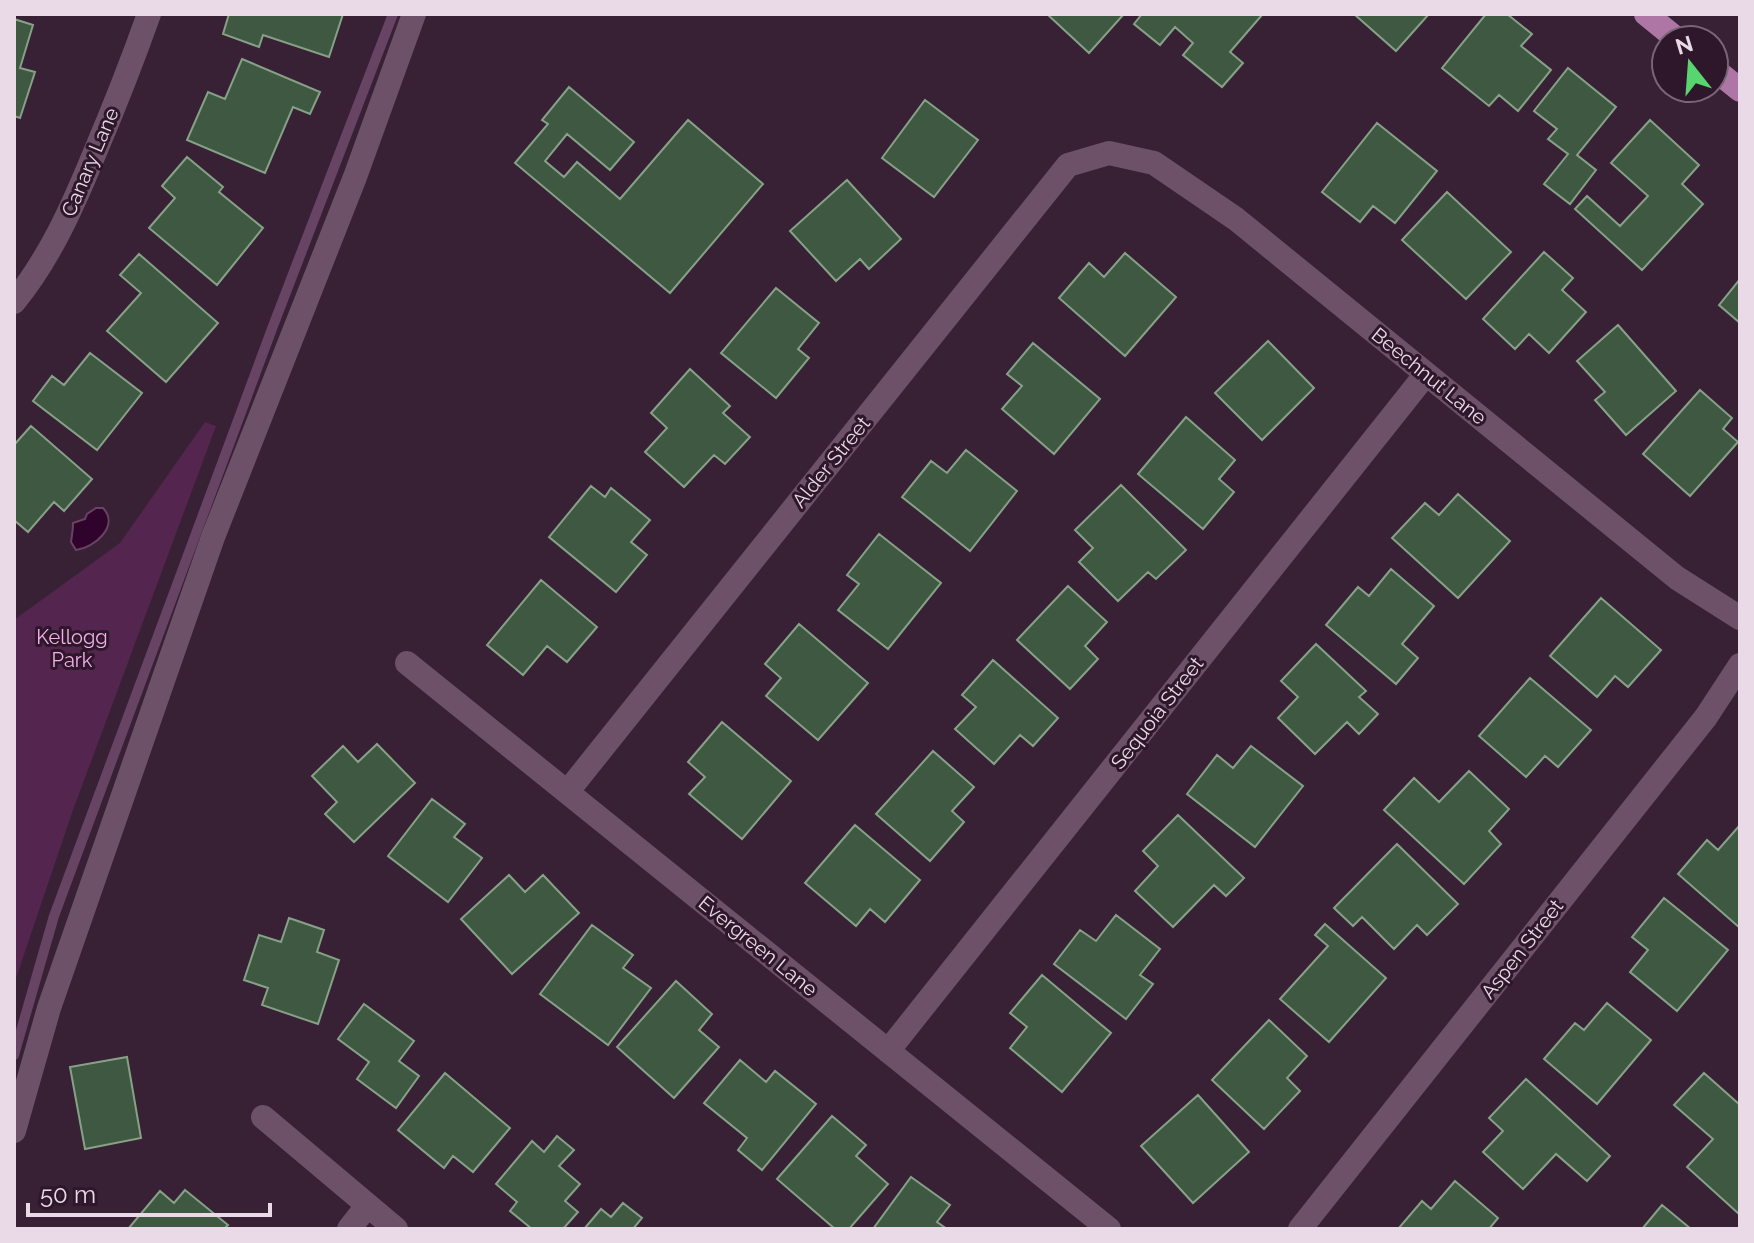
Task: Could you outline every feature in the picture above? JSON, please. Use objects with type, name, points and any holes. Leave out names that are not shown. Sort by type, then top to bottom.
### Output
[{"type":"street","name":"Canary Lane","points":[[14,302],[68,218],[121,92],[149,14]]},
{"type":"street","points":[[14,1131],[49,1008],[213,537],[355,177],[414,14]]},
{"type":"street","name":"Beechnut Lane","points":[[1109,153],[1154,163],[1236,219],[1677,578],[1740,618]]},
{"type":"street","name":"Alder Street","points":[[568,791],[1068,165],[1109,153]]},
{"type":"street","name":"Sequoia Street","points":[[888,1051],[1426,374]]},
{"type":"street","name":"Evergreen Lane","points":[[407,663],[1109,1229]]},
{"type":"street","name":"Aspen Street","points":[[1300,1229],[1706,717],[1740,665]]},
{"type":"street","points":[[263,1117],[396,1229]]},
{"type":"street","points":[[349,1229],[367,1206]]},
{"type":"green space","name":"Kellogg Park","points":[[205,422],[216,426],[73,810],[14,984],[14,620],[120,543]]},
{"type":"shaded area","points":[[96,508],[103,508],[107,515],[107,529],[97,541],[76,550],[71,542],[73,523],[85,519]]},
{"type":"building","points":[[229,14],[343,14],[329,57],[263,35],[259,47],[223,34]]},
{"type":"building","points":[[1047,14],[1124,14],[1089,53]]},
{"type":"building","points":[[1142,14],[1262,15],[1230,52],[1243,63],[1222,87],[1183,55],[1193,43],[1175,27],[1160,45],[1134,24]]},
{"type":"building","points":[[1354,14],[1429,14],[1396,51]]},
{"type":"building","points":[[1486,14],[1507,14],[1532,34],[1521,46],[1551,70],[1518,111],[1499,95],[1489,106],[1442,68]]},
{"type":"building","points":[[14,19],[33,25],[20,68],[35,72],[20,118],[14,116]]},
{"type":"building","points":[[242,59],[320,92],[310,114],[293,107],[265,173],[187,140],[208,92],[225,99]]},
{"type":"building","points":[[1568,68],[1616,107],[1577,155],[1596,170],[1570,204],[1544,184],[1568,154],[1548,139],[1557,129],[1534,111]]},
{"type":"building","points":[[569,87],[634,142],[610,170],[567,134],[545,161],[564,177],[577,162],[620,199],[688,120],[763,184],[670,293],[515,163],[548,124],[542,120]]},
{"type":"building","points":[[925,100],[978,140],[934,197],[882,158]]},
{"type":"building","points":[[1650,120],[1699,165],[1682,184],[1703,204],[1642,270],[1575,209],[1587,196],[1620,226],[1648,196],[1611,163]]},
{"type":"building","points":[[1377,123],[1437,171],[1395,223],[1373,206],[1360,222],[1322,192]]},
{"type":"building","points":[[187,157],[223,187],[219,192],[263,228],[217,285],[149,228],[175,198],[162,186]]},
{"type":"building","points":[[847,180],[901,239],[869,269],[860,259],[836,281],[790,231]]},
{"type":"building","points":[[1447,192],[1511,252],[1466,299],[1402,240]]},
{"type":"building","points":[[1544,252],[1573,278],[1562,290],[1586,312],[1549,353],[1529,334],[1515,349],[1483,319]]},
{"type":"building","points":[[1125,253],[1176,297],[1125,356],[1059,298],[1089,263],[1104,277]]},
{"type":"building","points":[[139,254],[218,323],[166,382],[107,331],[141,293],[120,275]]},
{"type":"building","points":[[1740,279],[1740,323],[1719,305]]},
{"type":"building","points":[[776,288],[819,323],[798,349],[809,358],[776,398],[721,353]]},
{"type":"building","points":[[1618,325],[1676,391],[1626,435],[1595,400],[1605,392],[1577,361]]},
{"type":"building","points":[[1268,341],[1314,388],[1262,440],[1215,393]]},
{"type":"building","points":[[1033,343],[1100,399],[1054,454],[1002,409],[1022,386],[1007,374]]},
{"type":"building","points":[[90,353],[142,393],[97,450],[33,401],[52,376],[64,385]]},
{"type":"building","points":[[690,369],[730,406],[723,413],[750,437],[725,464],[714,455],[684,487],[645,452],[667,428],[651,413]]},
{"type":"building","points":[[1700,390],[1732,418],[1723,429],[1738,442],[1690,496],[1643,454]]},
{"type":"building","points":[[1186,417],[1235,460],[1219,479],[1234,492],[1203,529],[1138,474]]},
{"type":"building","points":[[31,426],[92,479],[64,511],[54,502],[28,532],[14,520],[14,445]]},
{"type":"building","points":[[966,450],[1017,491],[970,551],[902,497],[931,461],[947,473]]},
{"type":"building","points":[[1121,485],[1186,550],[1156,579],[1148,572],[1118,601],[1079,562],[1093,548],[1075,530]]},
{"type":"building","points":[[591,486],[605,497],[611,488],[650,520],[631,542],[647,555],[616,592],[549,537]]},
{"type":"building","points":[[1458,494],[1510,541],[1458,598],[1392,538],[1425,503],[1439,515]]},
{"type":"building","points":[[879,534],[941,583],[888,649],[838,610],[859,584],[847,575]]},
{"type":"building","points":[[1391,569],[1434,606],[1402,644],[1418,658],[1396,684],[1326,625],[1358,587],[1369,596]]},
{"type":"building","points":[[541,580],[597,627],[567,662],[547,646],[523,675],[487,645]]},
{"type":"building","points":[[1068,586],[1107,622],[1085,646],[1098,659],[1070,689],[1017,640]]},
{"type":"building","points":[[1601,598],[1661,650],[1628,687],[1615,676],[1597,697],[1550,656]]},
{"type":"building","points":[[799,624],[868,683],[818,740],[766,696],[781,678],[765,664]]},
{"type":"building","points":[[1316,644],[1366,691],[1359,697],[1378,714],[1359,734],[1347,722],[1315,754],[1278,718],[1298,697],[1281,681]]},
{"type":"building","points":[[993,660],[1058,718],[1033,746],[1020,735],[994,764],[955,729],[976,707],[962,695]]},
{"type":"building","points":[[1530,678],[1591,730],[1558,767],[1545,756],[1526,777],[1479,736]]},
{"type":"building","points":[[722,722],[791,781],[742,839],[689,794],[705,777],[688,762]]},
{"type":"building","points":[[377,744],[415,783],[354,842],[325,814],[337,802],[312,776],[343,746],[358,762]]},
{"type":"building","points":[[1251,746],[1303,786],[1255,847],[1187,794],[1217,755],[1233,768]]},
{"type":"building","points":[[933,751],[974,787],[952,811],[964,822],[930,861],[876,814]]},
{"type":"building","points":[[1469,771],[1509,809],[1489,831],[1501,844],[1464,884],[1384,810],[1414,778],[1439,802]]},
{"type":"building","points":[[432,799],[465,824],[454,837],[482,858],[448,902],[388,856]]},
{"type":"building","points":[[1178,815],[1244,878],[1226,896],[1214,885],[1173,927],[1135,891],[1158,866],[1143,851]]},
{"type":"building","points":[[855,825],[920,880],[885,922],[870,909],[856,926],[805,883]]},
{"type":"building","points":[[1740,825],[1740,928],[1678,874],[1707,840],[1718,850]]},
{"type":"building","points":[[1397,844],[1458,904],[1427,935],[1417,925],[1394,949],[1362,917],[1353,926],[1334,908]]},
{"type":"building","points":[[509,875],[525,892],[543,875],[579,913],[512,974],[461,919]]},
{"type":"building","points":[[1664,898],[1728,950],[1677,1011],[1630,972],[1648,950],[1632,937]]},
{"type":"building","points":[[1116,915],[1160,949],[1140,975],[1153,984],[1126,1019],[1054,964],[1080,930],[1096,941]]},
{"type":"building","points":[[289,918],[324,930],[317,952],[339,960],[318,1024],[262,1005],[268,988],[244,980],[259,935],[281,942]]},
{"type":"building","points":[[1325,924],[1386,978],[1329,1042],[1280,999],[1328,946],[1315,935]]},
{"type":"building","points":[[592,925],[633,955],[623,968],[651,988],[608,1045],[540,994]]},
{"type":"building","points":[[1042,975],[1111,1033],[1062,1092],[1010,1048],[1027,1027],[1010,1013]]},
{"type":"building","points":[[676,981],[712,1014],[699,1030],[719,1047],[674,1098],[617,1047]]},
{"type":"building","points":[[1607,1003],[1651,1040],[1597,1104],[1544,1059],[1575,1023],[1584,1030]]},
{"type":"building","points":[[364,1004],[414,1041],[399,1061],[419,1076],[396,1108],[357,1079],[369,1062],[338,1039]]},
{"type":"building","points":[[1269,1020],[1307,1056],[1287,1078],[1300,1091],[1264,1129],[1212,1080]]},
{"type":"building","points":[[127,1057],[141,1138],[85,1149],[70,1067]]},
{"type":"building","points":[[740,1060],[766,1082],[775,1071],[816,1104],[762,1170],[738,1150],[747,1138],[704,1103]]},
{"type":"building","points":[[445,1073],[510,1128],[473,1172],[453,1156],[444,1168],[398,1130]]},
{"type":"building","points":[[1704,1073],[1740,1105],[1739,1214],[1687,1167],[1713,1139],[1674,1105]]},
{"type":"building","points":[[1526,1079],[1610,1156],[1587,1181],[1556,1154],[1523,1189],[1483,1152],[1503,1131],[1489,1118]]},
{"type":"building","points":[[1198,1095],[1249,1152],[1193,1203],[1141,1146]]},
{"type":"building","points":[[832,1116],[866,1145],[856,1156],[888,1184],[849,1229],[835,1229],[777,1179]]},
{"type":"building","points":[[557,1136],[574,1150],[559,1166],[580,1184],[565,1201],[578,1212],[563,1229],[532,1229],[510,1211],[517,1202],[496,1184],[532,1141],[544,1152]]},
{"type":"building","points":[[911,1177],[950,1205],[937,1222],[947,1229],[873,1229]]},
{"type":"building","points":[[1455,1181],[1498,1218],[1489,1229],[1398,1229],[1422,1201],[1431,1209]]},
{"type":"building","points":[[185,1190],[228,1225],[224,1229],[128,1229],[160,1191],[174,1203]]},
{"type":"building","points":[[623,1203],[642,1218],[633,1229],[584,1229],[601,1209],[611,1217]]},
{"type":"building","points":[[1662,1205],[1691,1229],[1642,1229]]},
{"type":"waterway","points":[[14,1055],[54,916],[273,326],[393,14]]}]
